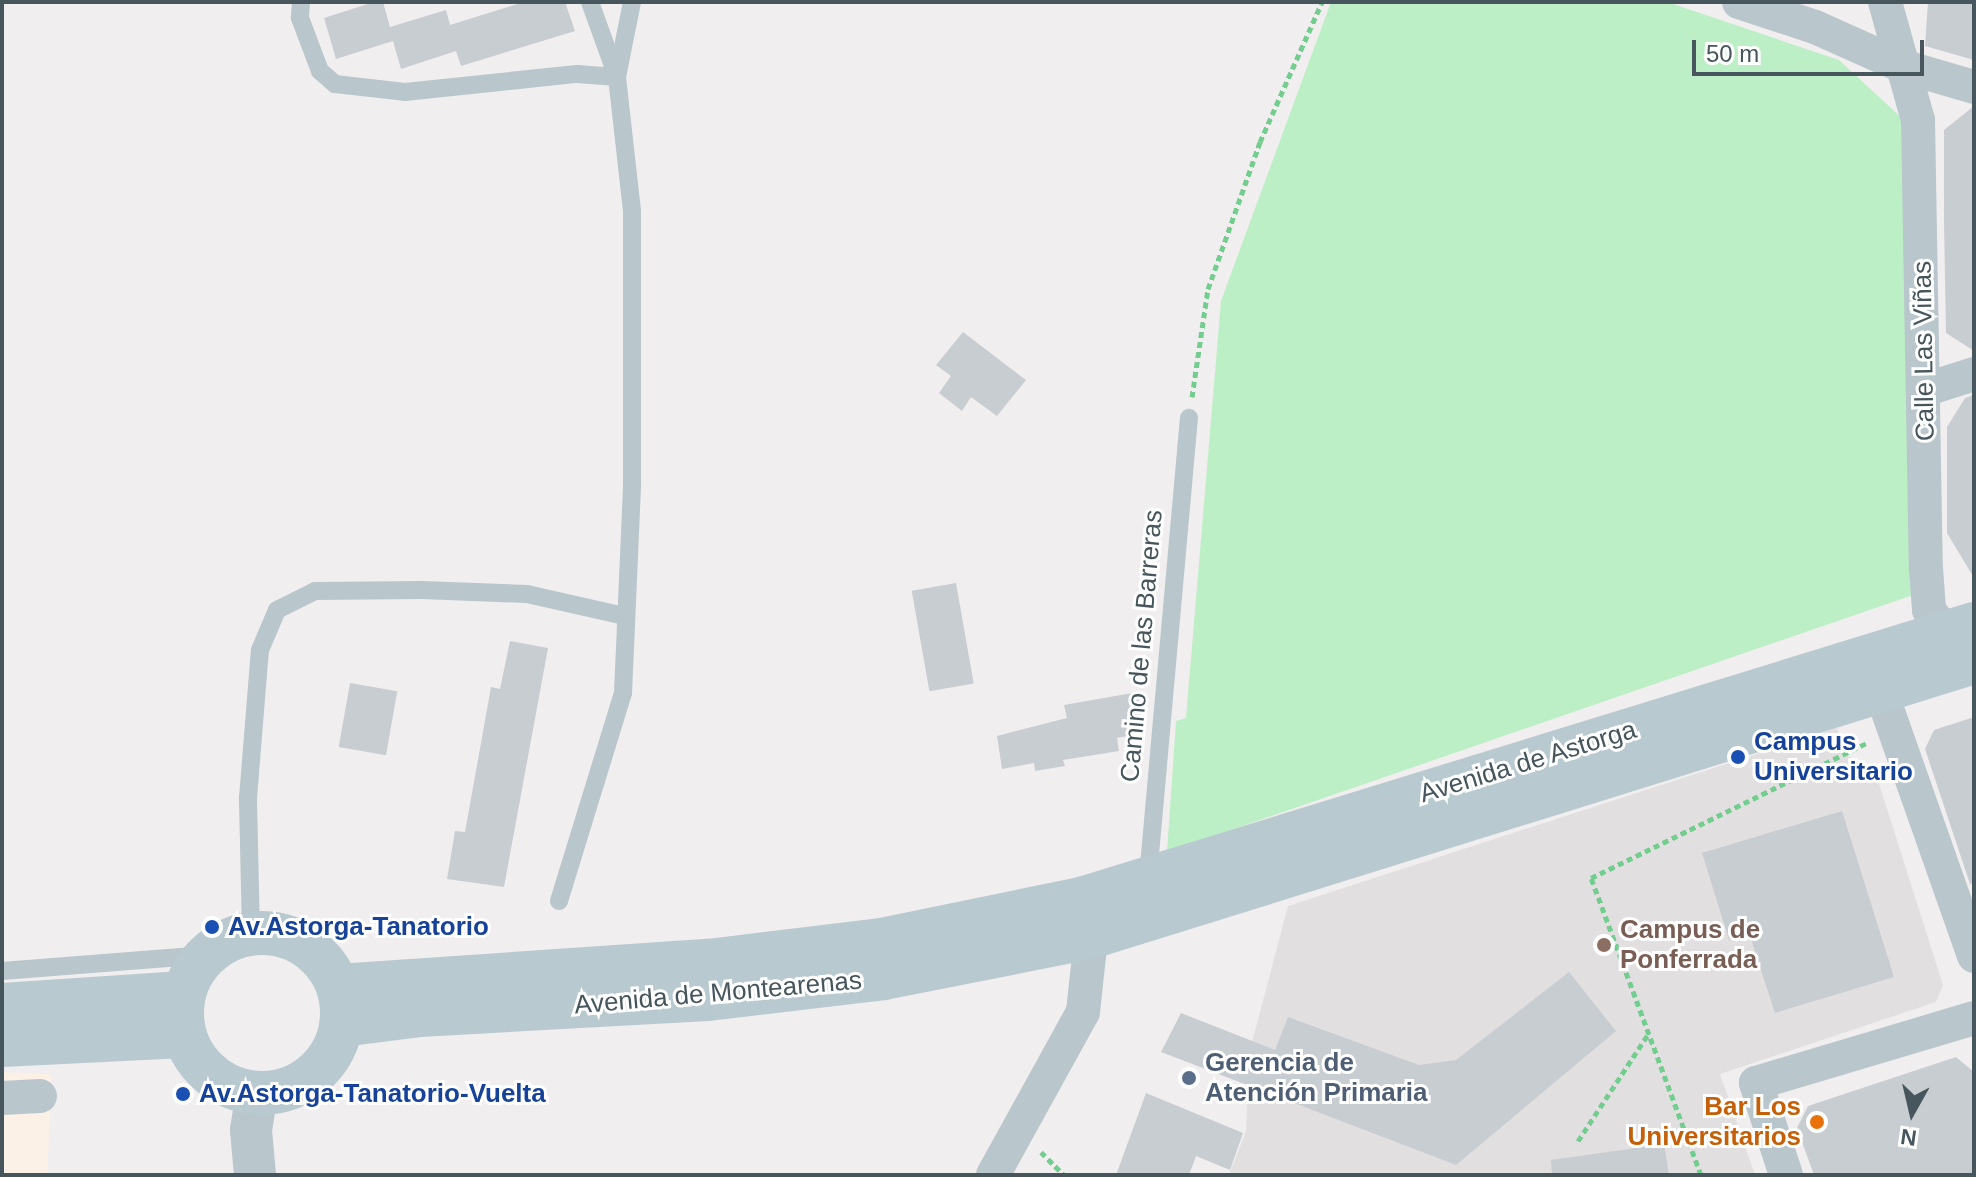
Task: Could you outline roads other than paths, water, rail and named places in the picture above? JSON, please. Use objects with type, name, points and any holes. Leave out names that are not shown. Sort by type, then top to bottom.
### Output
[{"type":"main road","name":"Avenida de Astorga","points":[[1086,918],[1880,689],[1964,640]]},
{"type":"main road","name":"Avenida de Astorga","points":[[1086,918],[1148,880],[1964,640]]},
{"type":"main road","name":"Avenida de Montearenas","points":[[340,1005],[420,1015],[708,999],[884,978],[1086,918]]},
{"type":"main road","points":[[251,933],[294,939],[313,950],[340,1005],[332,1053],[313,1076],[287,1090],[257,1093],[220,1082],[204,1070],[184,1036],[183,993],[206,955],[251,933]]},
{"type":"main road","points":[[2,1005],[183,993]]},
{"type":"main road","points":[[2,1045],[184,1036]]},
{"type":"street","points":[[1739,2],[1815,27],[1902,66],[1974,87]]},
{"type":"street","name":"Calle Las Viñas","points":[[1885,2],[1918,120],[1927,389],[1929,610],[1964,640]]},
{"type":"street","points":[[1927,389],[1974,374]]},
{"type":"street","points":[[1880,689],[1974,956]]},
{"type":"street","points":[[993,1175],[1083,1012],[1086,918]]},
{"type":"street","points":[[1786,1175],[1756,1083],[1974,1018]]},
{"type":"street","points":[[255,1175],[251,1130],[257,1093]]},
{"type":"street","points":[[2,1098],[40,1096]]},
{"type":"lane","points":[[301,2],[300,18],[320,71],[335,84],[405,92],[577,74],[617,77]]},
{"type":"lane","points":[[559,901],[623,693],[632,484],[632,211],[617,77],[590,2]]},
{"type":"lane","points":[[617,77],[632,2]]},
{"type":"lane","name":"Camino de las Barreras","points":[[1148,880],[1189,418]]},
{"type":"lane","points":[[251,933],[248,798],[260,650],[277,610],[315,591],[422,590],[527,594],[625,616]]},
{"type":"lane","points":[[2,971],[206,955]]},
{"type":"place","name":"Campus Universitario","points":[[1738,757]]},
{"type":"place","name":"Av.Astorga-Tanatorio","points":[[212,927]]},
{"type":"place","name":"Campus de Ponferrada","points":[[1604,945]]},
{"type":"place","name":"Gerencia de Atención Primaria","points":[[1189,1078]]},
{"type":"place","name":"Av.Astorga-Tanatorio-Vuelta","points":[[183,1094]]},
{"type":"place","name":"Bar Los Universitarios","points":[[1817,1122]]}]
